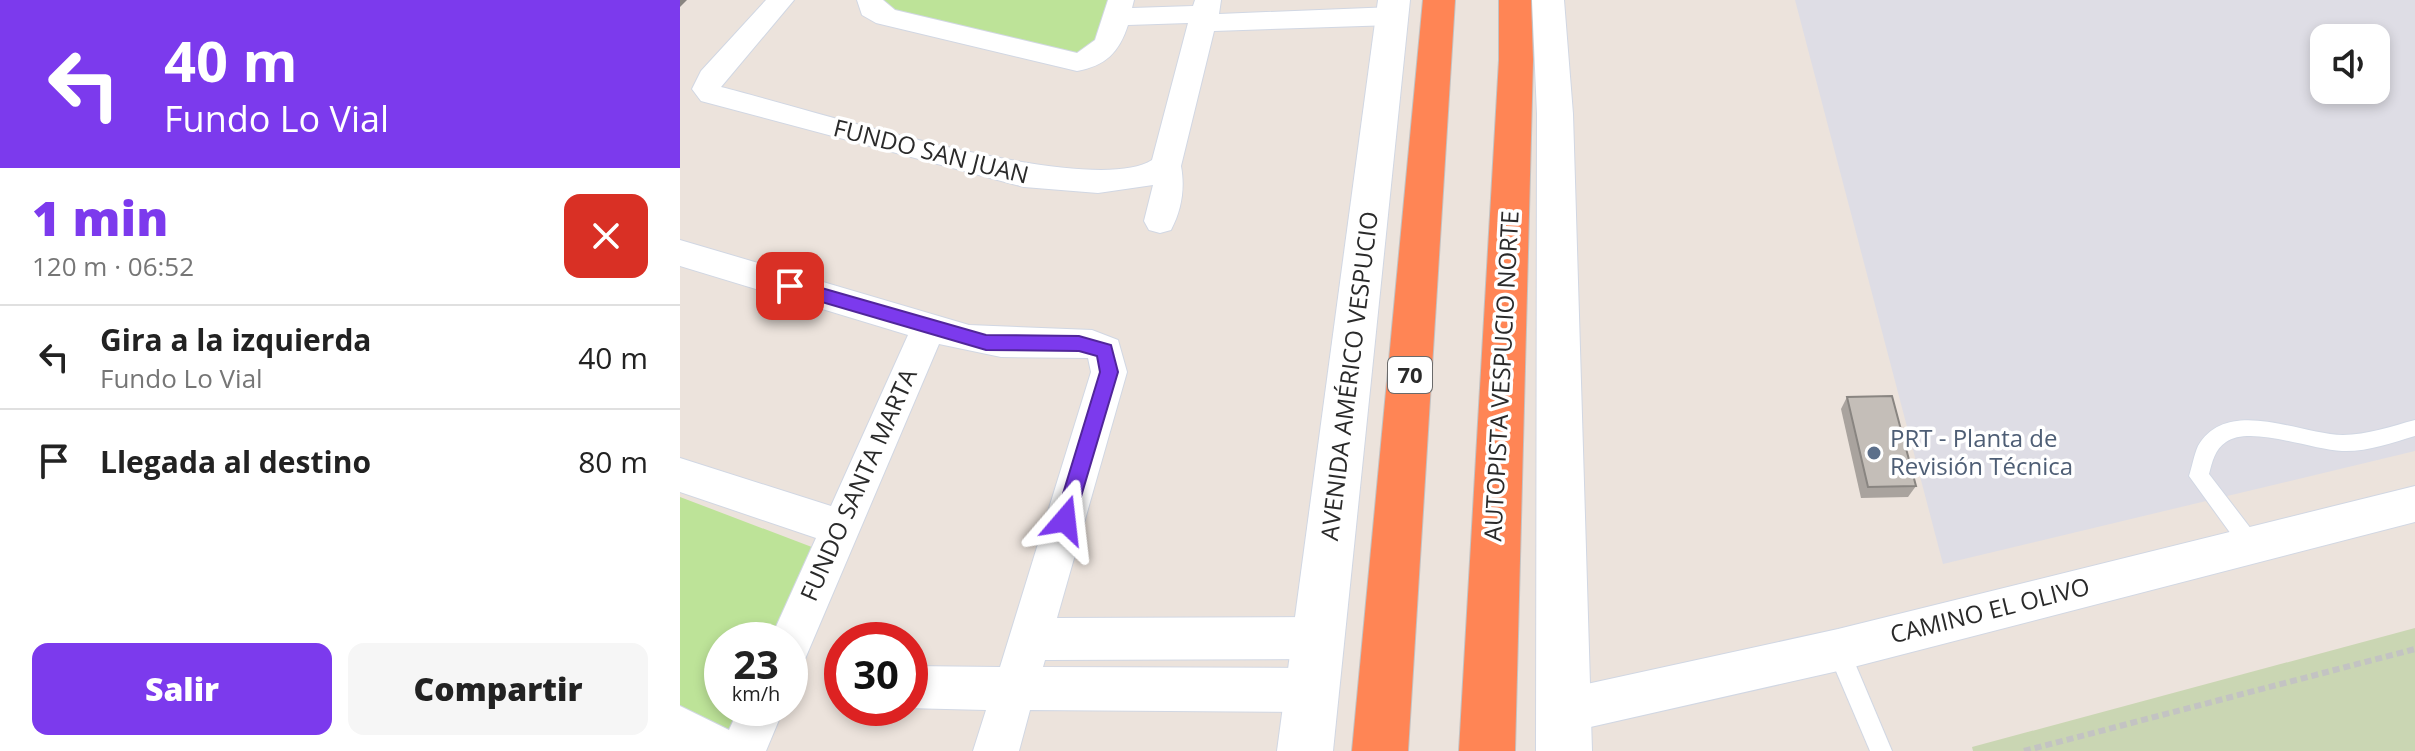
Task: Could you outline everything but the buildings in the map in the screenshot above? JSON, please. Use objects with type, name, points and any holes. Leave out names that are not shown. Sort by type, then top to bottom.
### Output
[{"type":"highway","name":"70","points":[[1380,751],[1439,0]]},
{"type":"highway","name":"AUTOPISTA VESPUCIO NORTE","points":[[1487,751],[1516,60],[1515,0]]},
{"type":"main road","points":[[1548,0],[1555,114],[1564,731]]},
{"type":"main road","name":"AVENIDA AMÉRICO VESPUCIO","points":[[1305,751],[1393,8]]},
{"type":"street","name":"FUNDO SAN JUAN","points":[[781,0],[711,78],[706,89],[716,96],[1039,179],[1144,178],[1164,169]]},
{"type":"street","points":[[1206,10],[1347,0]]},
{"type":"street","points":[[870,3],[886,17],[1077,62],[1091,60],[1104,51],[1118,8],[1393,8]]},
{"type":"street","points":[[1160,221],[1169,187],[1164,169],[1206,10]]},
{"type":"street","points":[[680,253],[986,342],[1079,343],[1105,350],[1109,372],[996,751]]},
{"type":"street","name":"FUNDO SANTA MARTA","points":[[800,622],[929,327]]},
{"type":"street","points":[[680,475],[841,528]]},
{"type":"street","name":"CAMINO EL OLIVO","points":[[1564,731],[1838,650],[2415,504]]},
{"type":"street","points":[[1029,639],[1318,638]]},
{"type":"street","points":[[1154,691],[1165,639]]},
{"type":"street","points":[[928,689],[1312,690]]},
{"type":"street","points":[[743,751],[754,726]]},
{"type":"street","points":[[680,728],[722,751]]},
{"type":"lane","points":[[2251,545],[2199,476],[2201,462],[2214,441],[2243,428],[2273,429],[2344,443],[2415,428]]},
{"type":"lane","points":[[1838,650],[1881,751]]},
{"type":"path","points":[[2024,751],[2415,649]]},
{"type":"shaded area","points":[[1795,0],[2415,0],[2415,451],[1943,564]]},
{"type":"green space","points":[[878,0],[1116,0],[1100,47],[1078,57],[897,15]]},
{"type":"green space","points":[[680,497],[817,549],[788,622],[704,622],[704,722],[680,711]]},
{"type":"green space","points":[[2415,628],[2415,751],[1973,751],[1972,747]]},
{"type":"green space","points":[[714,726],[736,726],[730,733]]},
{"type":"place","name":"PRT - Planta de Revisión Técnica","points":[[1874,453]]},
{"type":"route","points":[[790,286],[969,339],[1001,343],[1092,344],[1105,350],[1109,372],[1065,520]]}]
